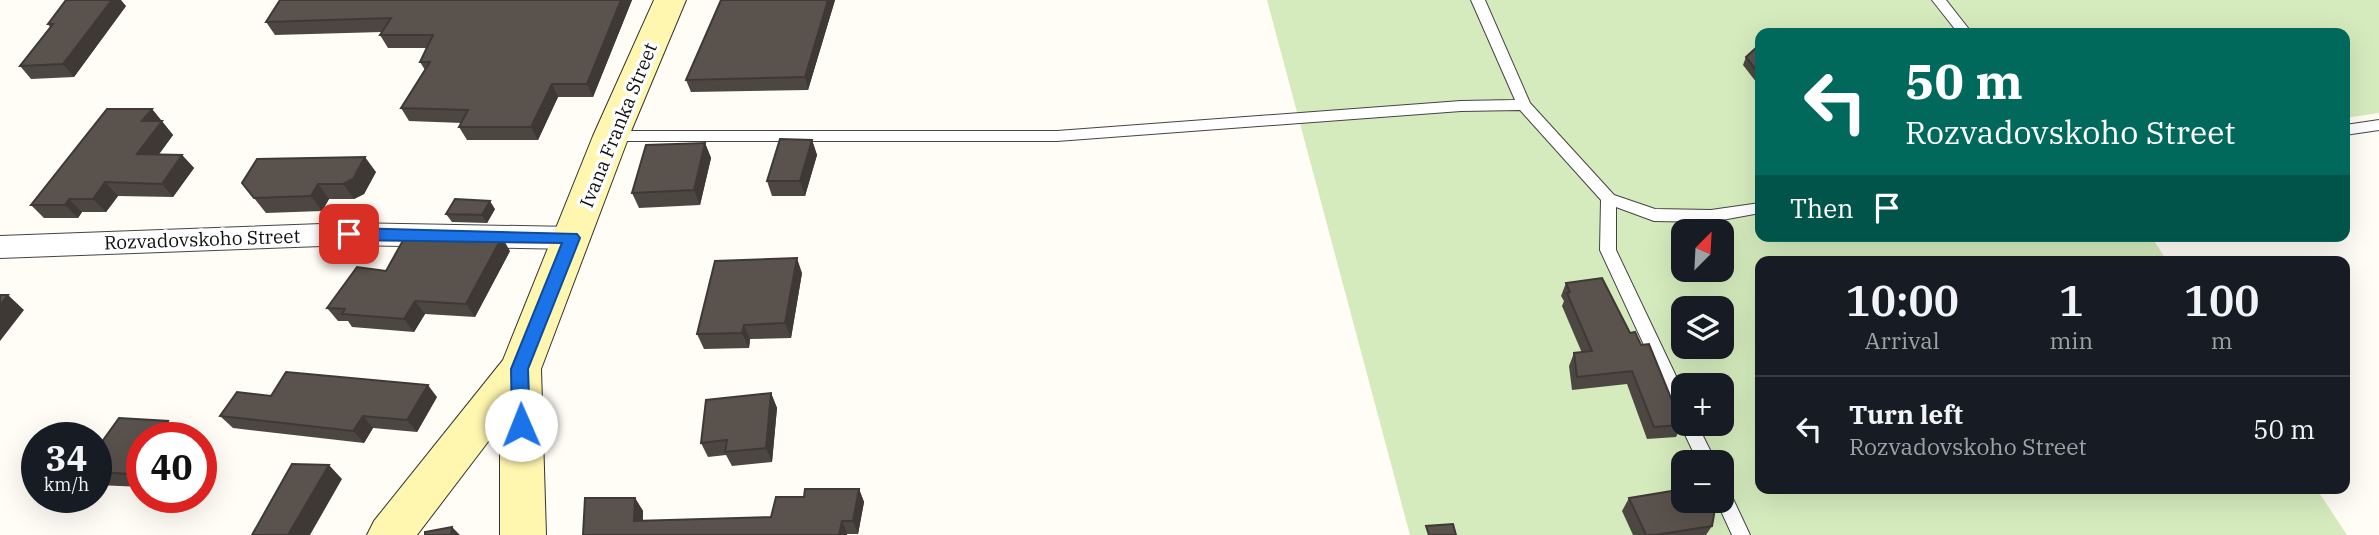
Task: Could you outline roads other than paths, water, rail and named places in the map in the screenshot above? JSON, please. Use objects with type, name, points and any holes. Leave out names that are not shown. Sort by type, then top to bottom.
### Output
[{"type":"street","name":"Ivana Franka Street","points":[[523,535],[520,369],[611,136],[670,0]]},
{"type":"street","name":"Rozvadovskoho Street","points":[[0,247],[349,234],[572,238]]},
{"type":"street","points":[[390,535],[520,369]]},
{"type":"lane","points":[[1478,0],[1524,105],[1609,199],[1654,215],[1711,216],[1755,209]]},
{"type":"lane","points":[[1939,0],[1961,28]]},
{"type":"lane","points":[[611,136],[1057,136],[1461,106],[1524,105]]},
{"type":"lane","points":[[2350,129],[2379,125]]},
{"type":"lane","points":[[1609,199],[1608,250],[1671,384]]},
{"type":"lane","points":[[1731,513],[1741,535]]}]
